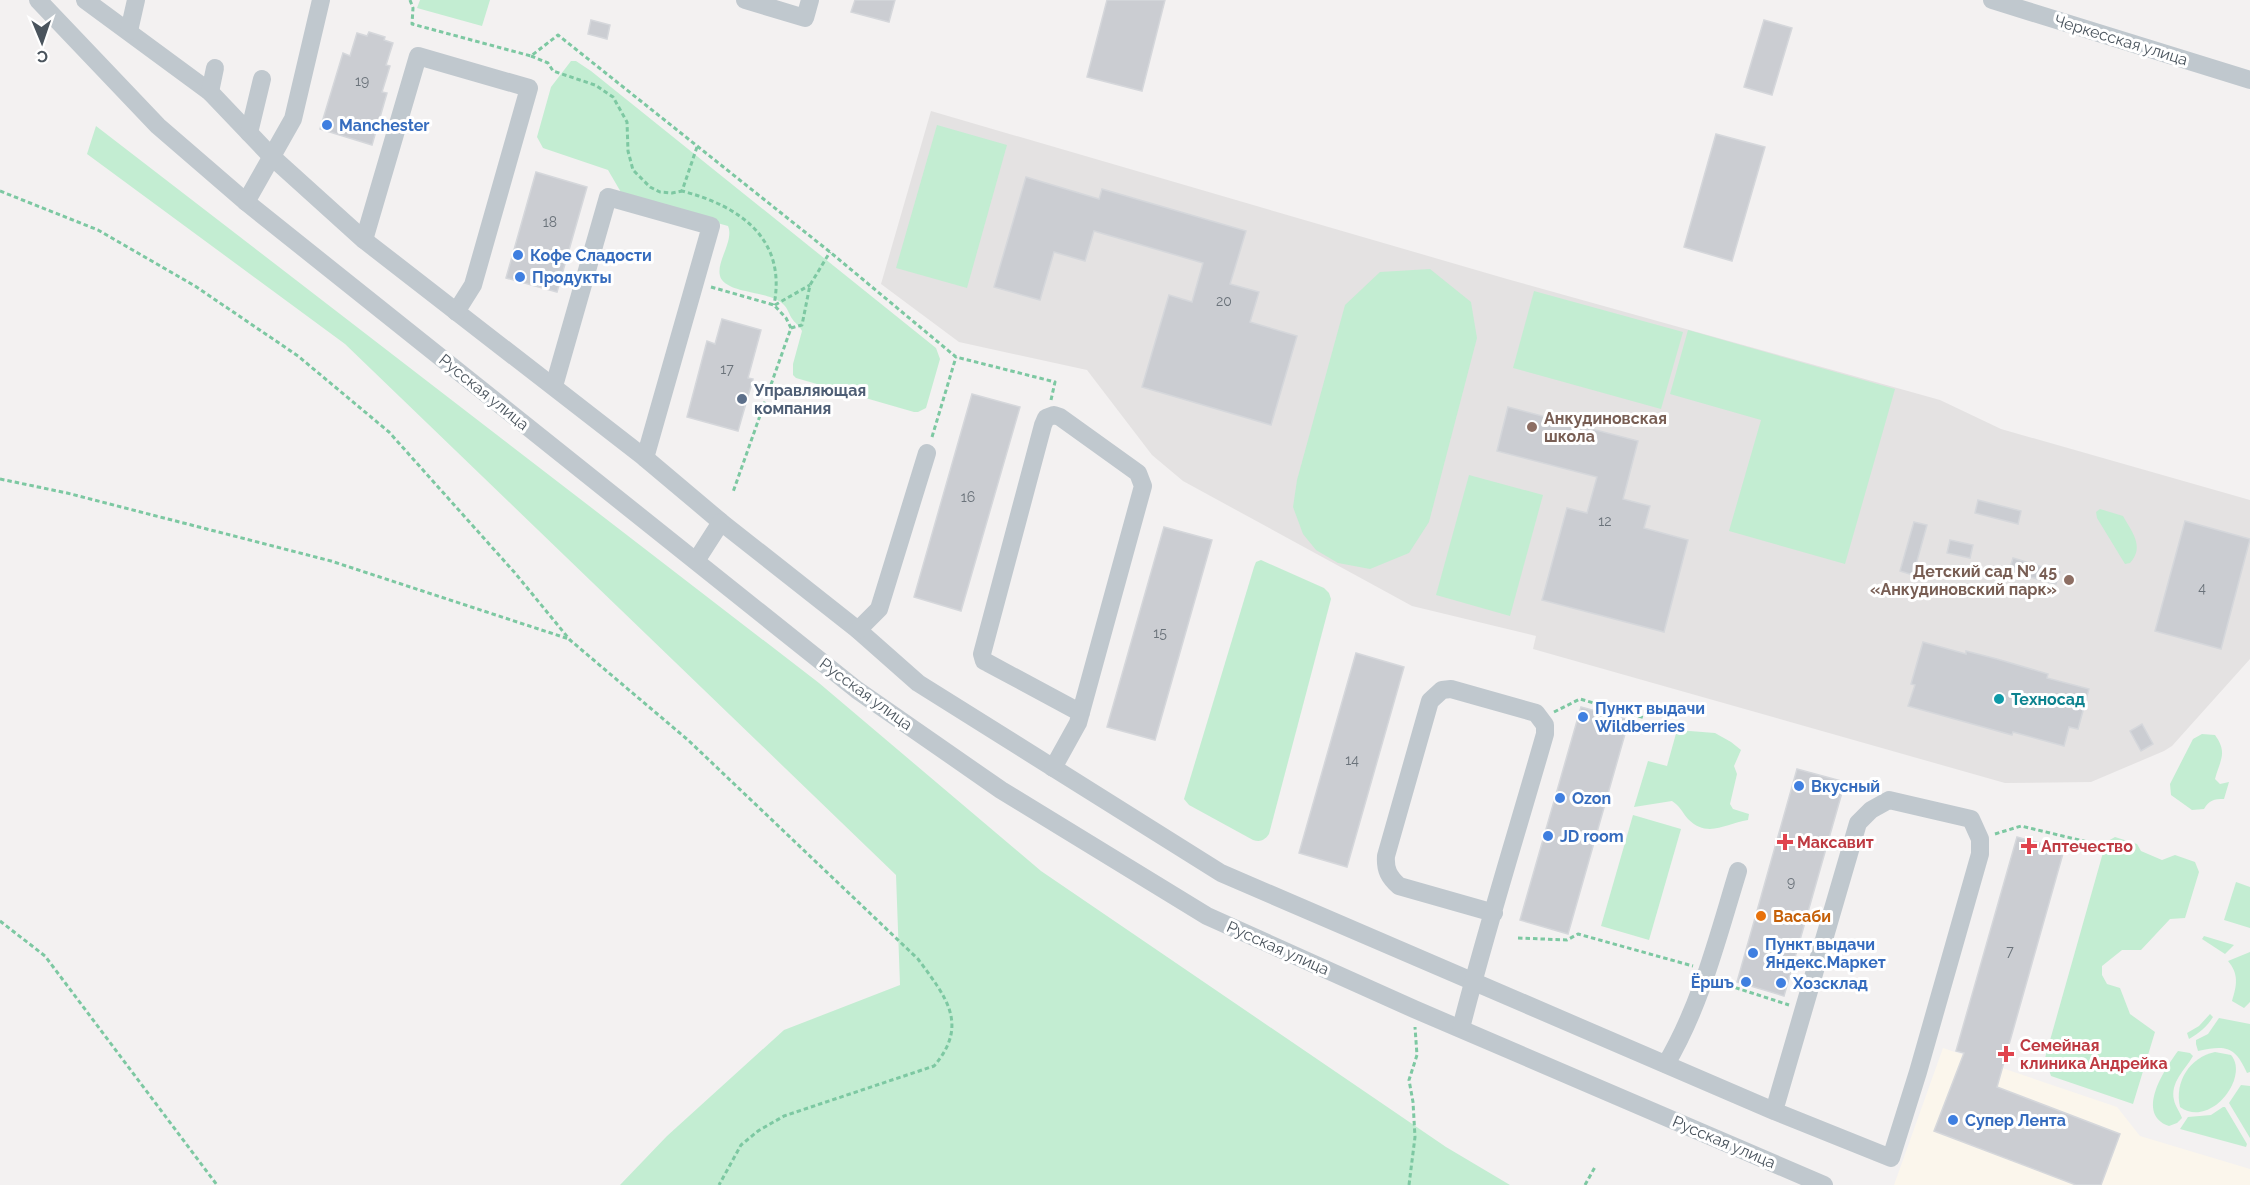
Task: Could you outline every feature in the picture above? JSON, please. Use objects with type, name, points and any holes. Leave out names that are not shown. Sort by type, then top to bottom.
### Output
[{"type":"street","name":"Русская улица","points":[[38,0],[158,126],[246,202],[857,690],[1001,790],[1207,916],[1414,1009],[1824,1185]]},
{"type":"street","points":[[85,0],[210,92],[271,156],[364,240],[645,458],[721,522],[858,630],[918,683],[1221,873],[1774,1111],[1891,1158],[1977,864],[1980,839],[1971,819],[1889,800],[1871,810],[1858,823],[1774,1111]]},
{"type":"street","points":[[129,31],[136,0]]},
{"type":"street","points":[[246,202],[293,119],[321,0]]},
{"type":"street","points":[[745,0],[805,18],[810,0]]},
{"type":"street","name":"Черкесская улица","points":[[1992,0],[2250,80]]},
{"type":"street","points":[[364,240],[418,56],[529,88],[473,285],[456,312]]},
{"type":"street","points":[[210,92],[215,68]]},
{"type":"street","points":[[249,133],[262,79]]},
{"type":"street","points":[[554,386],[608,197],[711,226],[645,458]]},
{"type":"street","points":[[1053,768],[1070,740],[1081,713],[1143,486],[1138,473],[1054,415],[1046,418],[1043,425],[982,654],[988,663],[1081,713]]},
{"type":"street","points":[[858,630],[879,609],[927,453]]},
{"type":"street","points":[[696,561],[721,522]]},
{"type":"street","points":[[1461,1028],[1473,982],[1494,913],[1545,734],[1545,725],[1536,713],[1451,689],[1442,690],[1430,702],[1386,856],[1386,868],[1390,878],[1399,886],[1494,913]]},
{"type":"street","points":[[1666,1064],[1682,1038],[1707,974],[1738,871]]},
{"type":"path","points":[[410,0],[413,8],[412,24],[531,56],[548,63],[553,71],[595,85],[613,98],[627,122],[628,151],[633,170],[650,187],[660,192],[682,191],[697,195],[738,214],[763,237],[775,261],[778,285],[774,305]]},
{"type":"path","points":[[531,56],[558,35],[830,252],[956,357],[1055,382]]},
{"type":"path","points":[[682,191],[697,147]]},
{"type":"path","points":[[0,191],[98,230],[195,286],[298,356],[389,432],[516,573],[570,640],[688,740],[918,959],[945,997],[953,1018],[951,1037],[944,1054],[934,1066],[784,1116],[758,1131],[741,1145],[719,1185]]},
{"type":"path","points":[[790,328],[802,325],[810,285],[830,252]]},
{"type":"path","points":[[774,305],[810,285]]},
{"type":"path","points":[[708,298],[711,287],[774,305],[786,318],[790,328],[733,492]]},
{"type":"path","points":[[927,453],[956,357]]},
{"type":"path","points":[[0,478],[68,493],[331,561],[570,640]]},
{"type":"path","points":[[1542,718],[1580,699],[1645,718]]},
{"type":"path","points":[[1980,839],[2021,826],[2092,843]]},
{"type":"path","points":[[0,921],[45,956],[217,1185]]},
{"type":"path","points":[[1518,938],[1567,940],[1578,934],[1707,974],[1782,1003]]},
{"type":"path","points":[[1409,1185],[1415,1137],[1409,1080],[1417,1055],[1414,1009]]},
{"type":"path","points":[[1585,1185],[1595,1167]]},
{"type":"shaded area","name":"Анкудиновская школа","points":[[931,111],[1507,279],[1940,400],[2001,429],[2250,500],[2250,659],[2172,746],[2164,751],[2091,782],[2005,783],[1533,649],[1536,636],[1412,606],[1183,481],[1152,455],[1087,370],[959,342],[881,284]]},
{"type":"shaded area","points":[[1943,1048],[2117,1107],[2140,1136],[2250,1169],[2250,1185],[1894,1185]]},
{"type":"green space","points":[[420,0],[490,0],[482,26],[417,8]]},
{"type":"green space","points":[[571,61],[576,61],[591,71],[936,348],[940,359],[926,408],[914,412],[796,378],[793,375],[793,364],[802,331],[786,307],[777,300],[734,288],[722,280],[720,268],[729,239],[728,226],[628,198],[622,194],[608,170],[543,148],[537,137],[551,87]]},
{"type":"green space","points":[[937,125],[1007,145],[967,288],[896,268]]},
{"type":"green space","points":[[96,126],[819,683],[1041,871],[1446,1147],[1510,1185],[620,1185],[667,1136],[784,1030],[900,985],[896,875],[345,344],[87,154]]},
{"type":"green space","points":[[1430,269],[1471,302],[1477,338],[1429,522],[1409,553],[1370,569],[1338,563],[1316,550],[1303,534],[1293,507],[1297,480],[1345,305],[1380,272]]},
{"type":"green space","points":[[1534,291],[1683,332],[1661,409],[1513,368]]},
{"type":"green space","points":[[1688,330],[1895,389],[1845,564],[1729,531],[1761,420],[1670,394]]},
{"type":"green space","points":[[1469,475],[1543,495],[1510,616],[1436,595]]},
{"type":"green space","points":[[2100,509],[2123,516],[2130,528],[2137,545],[2130,563],[2125,564],[2097,518],[2096,512]]},
{"type":"green space","points":[[1261,560],[1324,588],[1331,599],[1269,834],[1264,840],[1258,841],[1189,805],[1184,799],[1254,567],[1256,562]]},
{"type":"green space","points":[[1677,730],[1715,733],[1741,750],[1734,766],[1737,774],[1730,804],[1733,809],[1749,814],[1748,820],[1710,829],[1695,825],[1672,801],[1634,807],[1648,761],[1667,766]]},
{"type":"green space","points":[[2202,734],[2215,735],[2219,741],[2222,757],[2215,779],[2220,784],[2229,782],[2224,799],[2212,801],[2204,809],[2192,810],[2171,795],[2170,784],[2193,739]]},
{"type":"green space","points":[[1633,815],[1681,829],[1649,940],[1601,926]]},
{"type":"green space","points":[[2115,837],[2137,844],[2141,851],[2162,860],[2175,855],[2195,862],[2199,872],[2185,918],[2170,919],[2141,950],[2122,950],[2102,966],[2102,975],[2107,984],[2120,988],[2130,1014],[2155,1032],[2133,1104],[2051,1076],[2045,1058],[2106,842]]},
{"type":"green space","points":[[2236,882],[2250,887],[2250,928],[2224,920]]},
{"type":"green space","points":[[2204,936],[2234,945],[2225,954],[2202,939]]},
{"type":"green space","points":[[2250,952],[2250,1002],[2244,1008],[2232,1001],[2236,980],[2234,970],[2228,961]]},
{"type":"green space","points":[[2210,1014],[2213,1017],[2208,1024],[2189,1039],[2187,1033],[2199,1026]]},
{"type":"green space","points":[[2219,1018],[2250,1024],[2250,1072],[2247,1073],[2238,1057],[2228,1050],[2216,1048],[2198,1051],[2196,1040],[2208,1034]]},
{"type":"green space","points":[[2178,1051],[2190,1053],[2193,1056],[2179,1076],[2174,1088],[2175,1102],[2182,1118],[2169,1126],[2159,1120],[2154,1112],[2153,1102],[2160,1080]]},
{"type":"green space","points":[[2215,1052],[2231,1055],[2235,1064],[2235,1076],[2224,1098],[2203,1111],[2192,1112],[2180,1107],[2179,1089],[2186,1072],[2198,1059]]},
{"type":"green space","points":[[2241,1085],[2250,1086],[2250,1138],[2229,1103]]},
{"type":"green space","points":[[2223,1107],[2247,1144],[2246,1147],[2180,1129],[2188,1117],[2211,1115]]},
{"type":"building","points":[[855,0],[895,0],[889,22],[851,12]]},
{"type":"building","points":[[1107,0],[1165,0],[1142,91],[1087,77]]},
{"type":"building","points":[[591,20],[610,25],[607,39],[588,34]]},
{"type":"building","points":[[1764,20],[1792,28],[1772,95],[1744,87]]},
{"type":"building","points":[[369,32],[385,37],[384,40],[393,43],[386,65],[390,66],[382,92],[387,93],[372,145],[320,129],[343,53],[350,56],[357,33],[367,36]]},
{"type":"building","points":[[1716,134],[1765,147],[1732,261],[1684,247]]},
{"type":"building","points":[[536,172],[587,187],[557,292],[506,278]]},
{"type":"building","points":[[1026,177],[1099,199],[1102,189],[1246,231],[1230,284],[1259,292],[1250,322],[1297,336],[1271,425],[1142,387],[1169,295],[1192,302],[1203,263],[1094,231],[1085,261],[1054,252],[1040,300],[994,287]]},
{"type":"building","points":[[722,319],[761,330],[748,378],[753,379],[738,431],[687,417],[707,341],[715,344]]},
{"type":"building","points":[[972,394],[1020,407],[961,611],[914,597]]},
{"type":"building","points":[[1508,407],[1638,441],[1623,499],[1650,506],[1644,528],[1688,540],[1664,632],[1542,600],[1567,508],[1587,513],[1597,477],[1497,451]]},
{"type":"building","points":[[1978,500],[2021,511],[2018,524],[1975,513]]},
{"type":"building","points":[[2185,521],[2250,539],[2221,649],[2155,631]]},
{"type":"building","points":[[1914,522],[1927,525],[1913,575],[1900,571]]},
{"type":"building","points":[[1164,527],[1212,540],[1155,740],[1107,727]]},
{"type":"building","points":[[1950,540],[1973,545],[1970,558],[1947,553]]},
{"type":"building","points":[[2013,558],[2060,572],[2056,584],[2009,571]]},
{"type":"building","name":"Техносад","points":[[1923,642],[1966,654],[1966,651],[1997,659],[2048,674],[2047,678],[2089,689],[2078,729],[2069,727],[2064,746],[2013,732],[2012,735],[1908,706],[1915,685],[1911,684]]},
{"type":"building","points":[[1356,653],[1404,667],[1347,867],[1299,853]]},
{"type":"building","points":[[1581,707],[1629,720],[1568,934],[1520,920]]},
{"type":"building","points":[[2142,724],[2153,744],[2141,751],[2130,731]]},
{"type":"building","points":[[1797,769],[1845,782],[1784,996],[1737,982]]},
{"type":"building","points":[[2017,837],[2064,850],[1997,1087],[2120,1134],[2101,1185],[2076,1185],[1934,1131],[1964,1053],[1956,1051]]},
{"type":"place","name":"Manchester","points":[[327,125]]},
{"type":"place","name":"Кофе Сладости","points":[[518,255]]},
{"type":"place","name":"Продукты","points":[[520,277]]},
{"type":"place","name":"Управляющая компания","points":[[742,399]]},
{"type":"place","name":"Анкудиновская школа","points":[[1532,427]]},
{"type":"place","name":"Детский сад № 45 «Анкудиновский парк»","points":[[2069,580]]},
{"type":"place","name":"Техносад","points":[[1999,699]]},
{"type":"place","name":"Пункт выдачи Wildberries","points":[[1583,717]]},
{"type":"place","name":"Вкусный","points":[[1799,786]]},
{"type":"place","name":"Ozon","points":[[1560,798]]},
{"type":"place","name":"JD room","points":[[1548,836]]},
{"type":"place","name":"Максавит","points":[[1785,842]]},
{"type":"place","name":"Аптечество","points":[[2029,846]]},
{"type":"place","name":"Васаби","points":[[1761,916]]},
{"type":"place","name":"Пункт выдачи Яндекс.Маркет","points":[[1753,953]]},
{"type":"place","name":"Ёршъ","points":[[1746,982]]},
{"type":"place","name":"Хозсклад","points":[[1781,983]]},
{"type":"place","name":"Семейная клиника Андрейка","points":[[2006,1054]]},
{"type":"place","name":"Супер Лента","points":[[1953,1120]]}]
